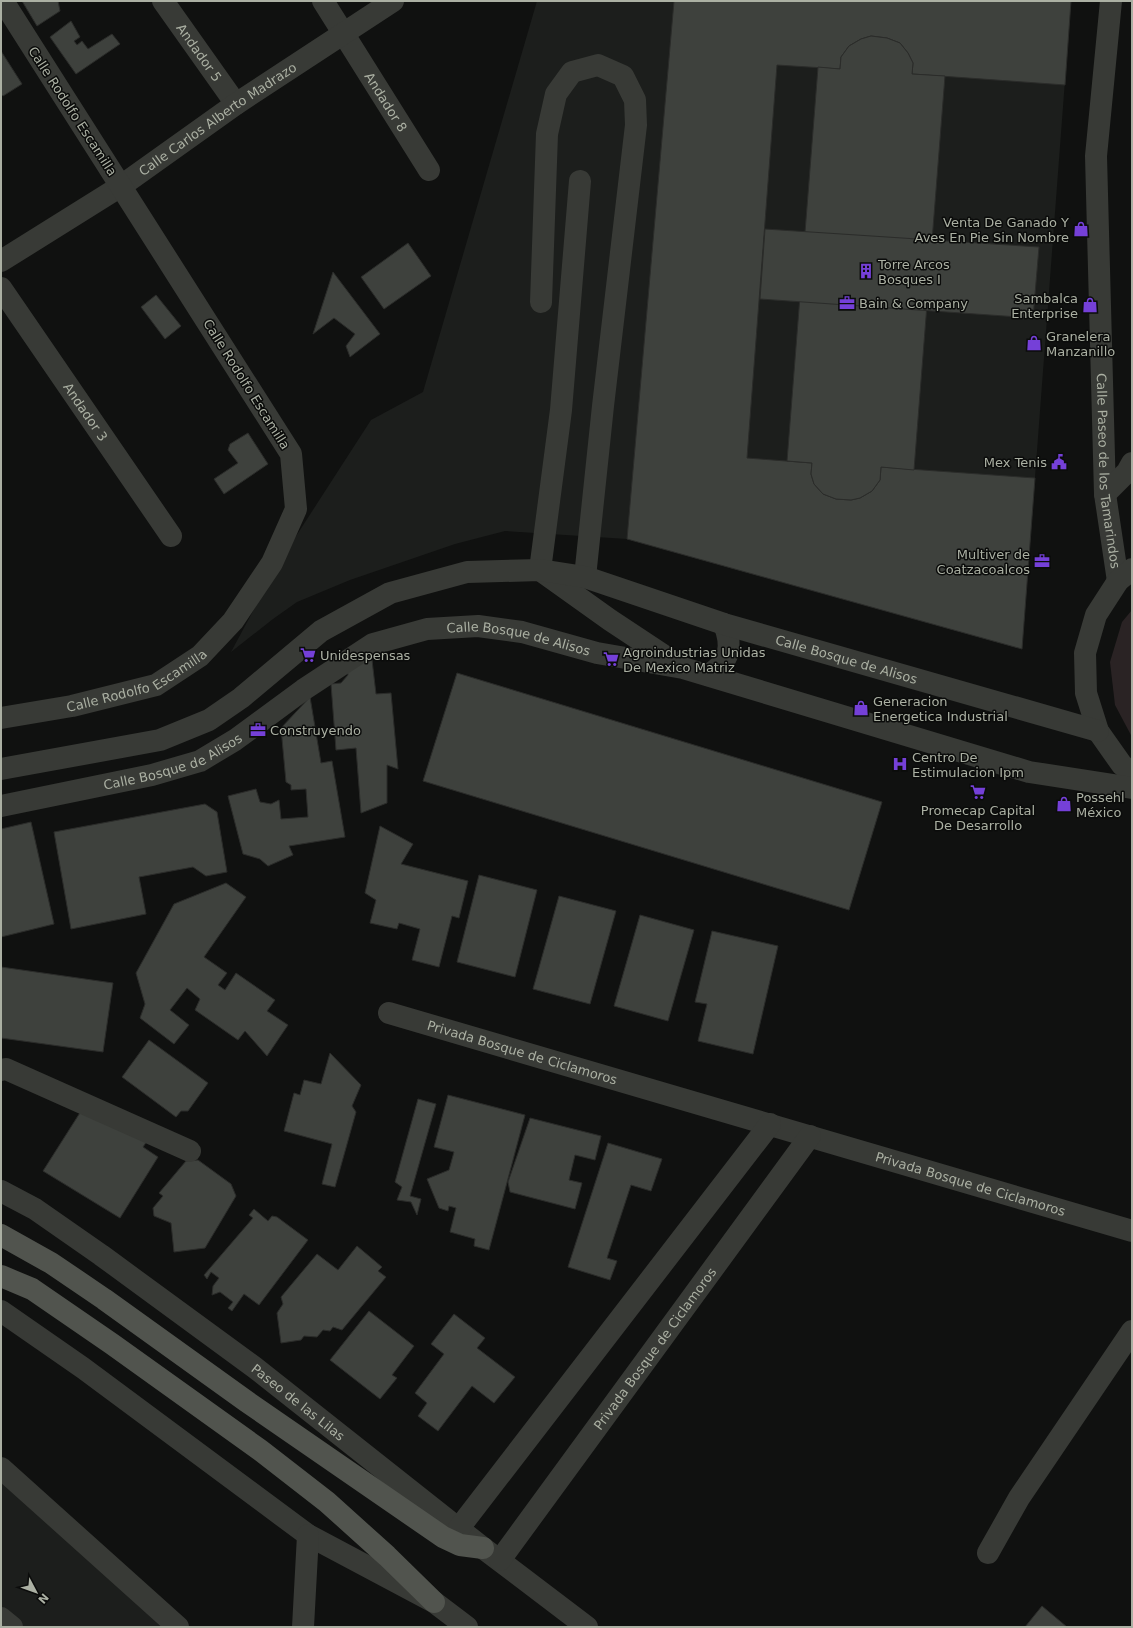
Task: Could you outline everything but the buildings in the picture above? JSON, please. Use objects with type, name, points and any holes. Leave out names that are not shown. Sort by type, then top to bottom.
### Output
[{"type":"main road","points":[[1,1236],[51,1263],[98,1294],[246,1401],[443,1537],[460,1545],[491,1554]]},
{"type":"main road","points":[[1,1276],[32,1289],[112,1344],[260,1450],[327,1502],[387,1556],[434,1602]]},
{"type":"street","name":"Calle Rodolfo Escamilla","points":[[1,718],[72,706],[156,685],[200,656],[233,621],[272,563],[296,508],[291,454],[3,1]]},
{"type":"street","name":"Andador 5","points":[[163,1],[236,104]]},
{"type":"street","name":"Andador 8","points":[[323,1],[429,170]]},
{"type":"street","name":"Calle Carlos Alberto Madrazo","points":[[1,261],[121,186],[236,104],[393,1]]},
{"type":"street","name":"Calle Paseo de los Tamarindos","points":[[1110,1],[1096,156],[1105,494],[1125,575]]},
{"type":"street","points":[[541,302],[548,134],[556,94],[572,72],[598,65],[623,76],[635,100],[636,125],[603,406],[585,577]]},
{"type":"street","points":[[580,181],[561,410],[540,570],[610,620],[683,668]]},
{"type":"street","name":"Andador 3","points":[[1,288],[171,536]]},
{"type":"street","points":[[1105,494],[1128,472],[1132,463]]},
{"type":"street","name":"Calle Bosque de Alisos","points":[[1,769],[160,740],[209,720],[241,698],[321,631],[390,593],[467,572],[540,570],[585,577],[724,624],[1016,706],[1098,731]]},
{"type":"street","points":[[1125,575],[1096,614],[1085,653],[1086,693],[1098,731],[1122,765],[1132,773]]},
{"type":"street","points":[[708,675],[719,669],[726,659],[730,647],[729,635],[724,624]]},
{"type":"street","name":"Calle Bosque de Alisos","points":[[1,806],[152,775],[200,760],[235,740],[304,690],[373,644],[427,629],[478,626],[522,632],[597,653],[683,668],[1029,772],[1132,788]]},
{"type":"street","name":"Privada Bosque de Ciclamoros","points":[[389,1013],[1132,1231]]},
{"type":"street","points":[[1,1070],[6,1069],[190,1152]]},
{"type":"street","points":[[459,1528],[770,1124]]},
{"type":"street","name":"Privada Bosque de Ciclamoros","points":[[491,1554],[810,1136]]},
{"type":"street","name":"Paseo de las Lilas","points":[[1,1192],[35,1209],[235,1353],[491,1554],[587,1627]]},
{"type":"street","points":[[1,1311],[89,1372],[308,1536],[434,1602],[467,1627]]},
{"type":"street","points":[[988,1554],[1019,1498],[1132,1331]]},
{"type":"street","points":[[1,1468],[178,1627]]},
{"type":"street","points":[[303,1627],[308,1536]]},
{"type":"street","points":[[1,1618],[12,1627]]},
{"type":"shaded area","points":[[537,1],[1071,1],[1022,649],[627,539],[505,531],[455,544],[350,580],[297,602],[231,652],[280,561],[371,420],[423,392]]},
{"type":"shaded area","points":[[1132,610],[1132,737],[1115,705],[1110,662],[1122,622]]},
{"type":"shaded area","points":[[1,1474],[165,1627],[1,1627]]},
{"type":"place","name":"Venta De Ganado Y Aves En Pie Sin Nombre","points":[[1081,229]]},
{"type":"place","name":"Torre Arcos Bosques I","points":[[866,271]]},
{"type":"place","name":"Bain & Company","points":[[847,303]]},
{"type":"place","name":"Sambalca Enterprise","points":[[1090,305]]},
{"type":"place","name":"Granelera Manzanillo","points":[[1034,343]]},
{"type":"place","name":"Mex Tenis","points":[[1059,462]]},
{"type":"place","name":"Multiver de Coatzacoalcos","points":[[1042,561]]},
{"type":"place","name":"Unidespensas","points":[[308,655]]},
{"type":"place","name":"Agroindustrias Unidas De Mexico Matriz","points":[[611,659]]},
{"type":"place","name":"Generacion Energetica Industrial","points":[[861,708]]},
{"type":"place","name":"Construyendo","points":[[258,730]]},
{"type":"place","name":"Centro De Estimulacion Ipm","points":[[900,764]]},
{"type":"place","name":"Promecap Capital De Desarrollo","points":[[978,792]]},
{"type":"place","name":"Possehl México","points":[[1064,804]]}]
